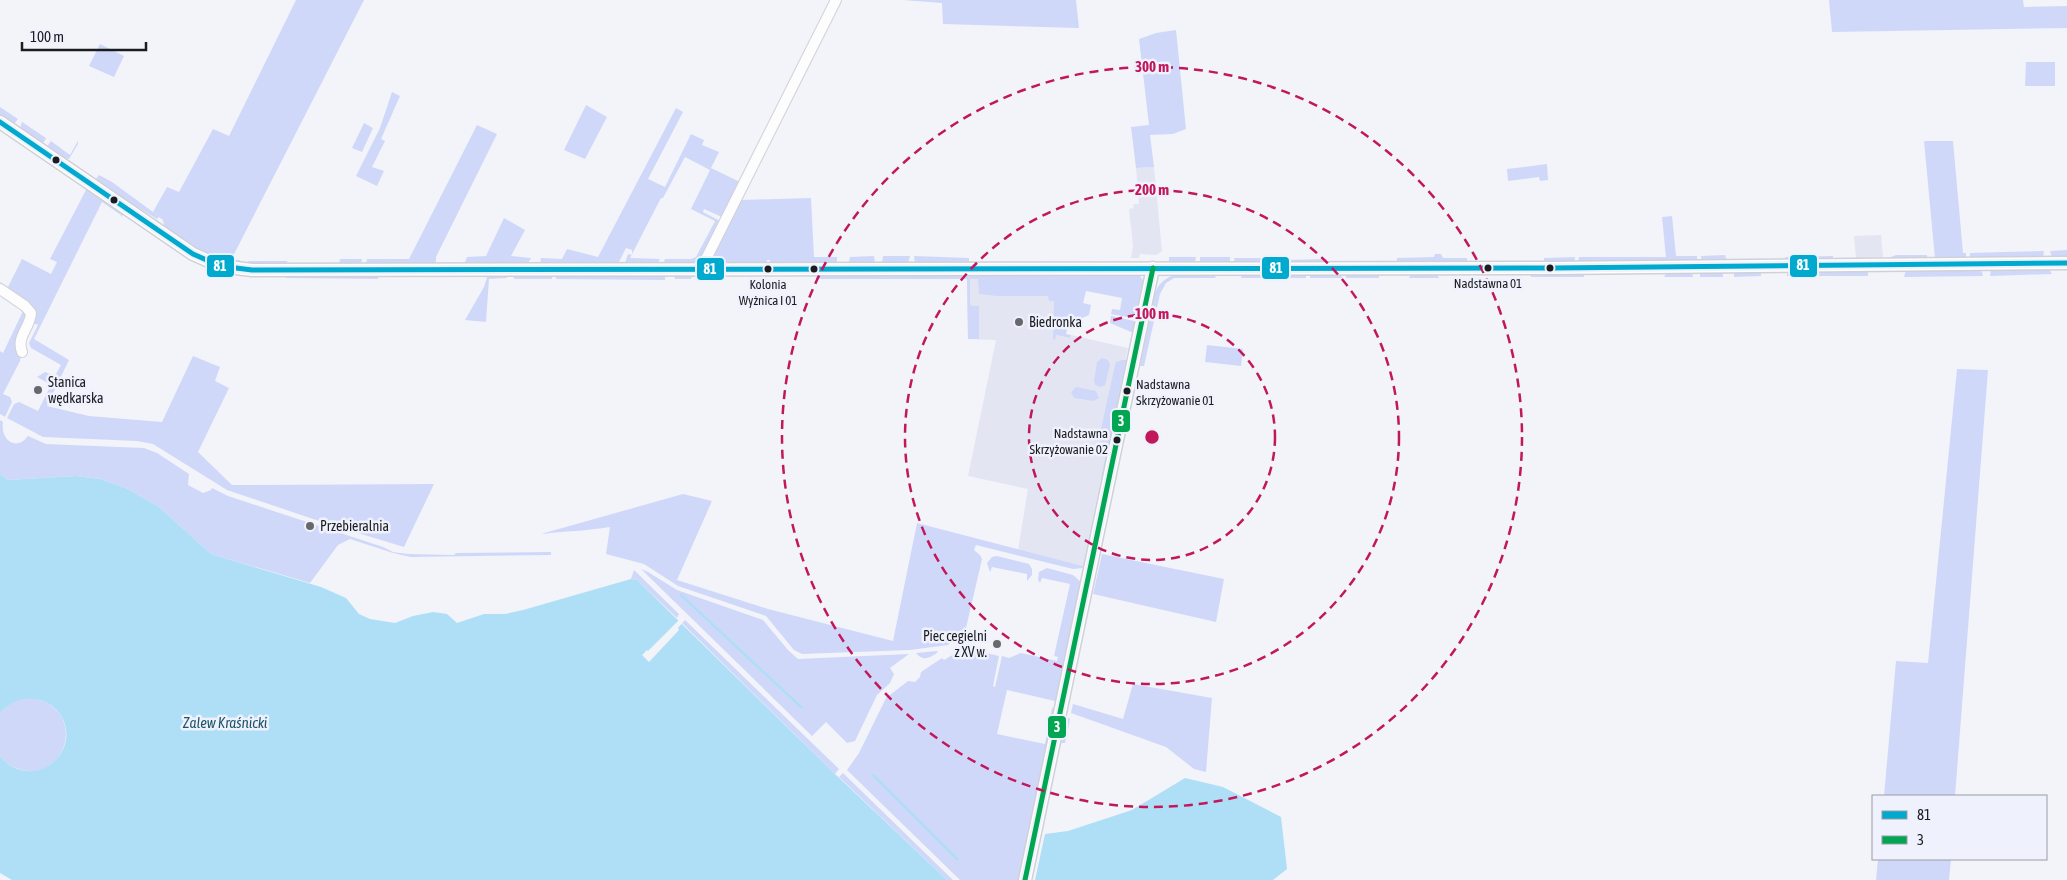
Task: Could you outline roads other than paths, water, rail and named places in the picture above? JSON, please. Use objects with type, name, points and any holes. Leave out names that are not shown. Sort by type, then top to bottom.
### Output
[{"type":"street","points":[[701,268],[836,0]]},
{"type":"street","points":[[0,122],[199,258],[212,264],[238,269],[1562,268],[2067,263]]},
{"type":"street","points":[[1025,880],[1153,268]]},
{"type":"street","points":[[0,289],[25,306],[31,313],[30,321],[20,341],[22,352]]},
{"type":"water","name":"Zalew Kraśnicki","points":[[0,474],[8,480],[76,476],[100,479],[128,489],[159,507],[211,554],[321,587],[346,598],[359,614],[370,619],[395,623],[413,616],[433,612],[447,614],[457,623],[484,614],[505,614],[523,610],[631,579],[637,580],[835,774],[947,880],[12,880],[0,873],[0,756],[11,766],[19,770],[33,771],[44,768],[59,756],[66,741],[66,728],[61,716],[52,706],[40,700],[27,699],[13,703],[0,713]]},
{"type":"water","points":[[1185,778],[1223,787],[1281,817],[1287,869],[1273,880],[1035,880],[1045,834],[1068,831],[1132,810]]},
{"type":"waterway","points":[[681,595],[801,707]]},
{"type":"waterway","points":[[873,775],[957,859]]},
{"type":"place","name":"Nadstawna 01","points":[[1488,268]]},
{"type":"place","name":"Kolonia Wyżnica I 01","points":[[768,269]]},
{"type":"place","name":"Biedronka","points":[[1019,322]]},
{"type":"place","name":"Stanica wędkarska","points":[[38,390]]},
{"type":"place","name":"Nadstawna Skrzyżowanie 01","points":[[1127,391]]},
{"type":"place","name":"Nadstawna Skrzyżowanie 02","points":[[1117,440]]},
{"type":"place","name":"Przebieralnia","points":[[310,526]]},
{"type":"place","name":"Piec cegielni z XV w.","points":[[997,644]]}]
